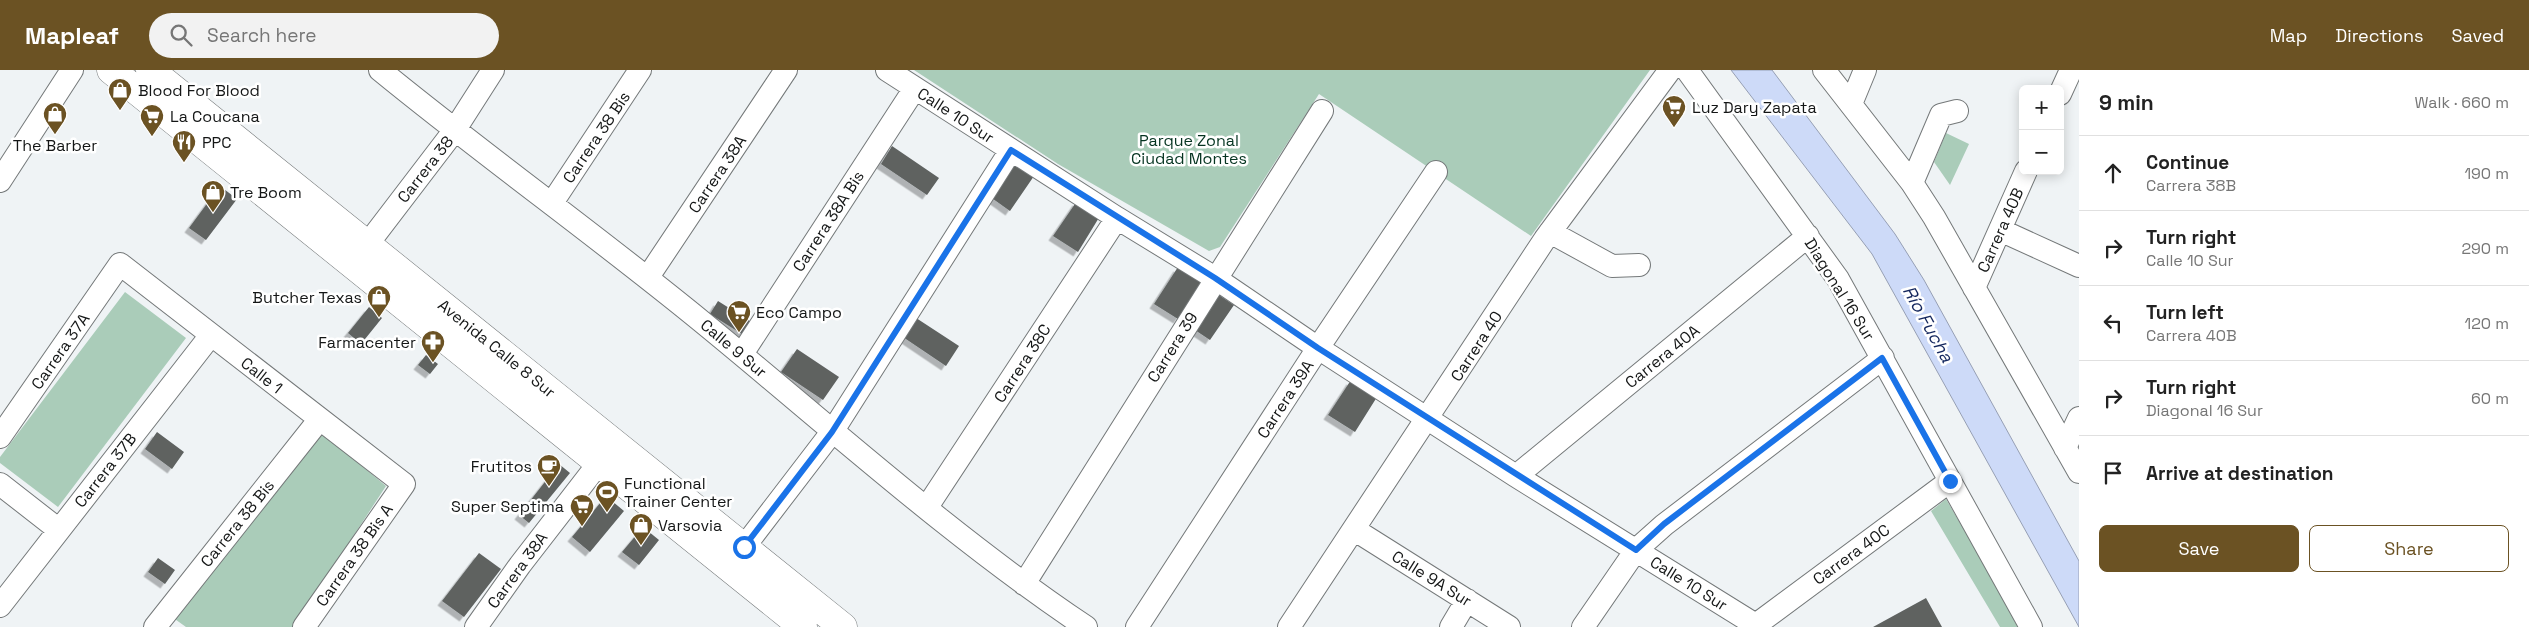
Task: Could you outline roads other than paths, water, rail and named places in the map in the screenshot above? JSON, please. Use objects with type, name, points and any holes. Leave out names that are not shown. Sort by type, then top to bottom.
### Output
[{"type":"main road","name":"Avenida Calle 8 Sur","points":[[110,70],[359,254],[736,557],[844,627]]},
{"type":"main road","name":"Avenida Calle 8 Sur","points":[[150,70],[359,254]]},
{"type":"main road","name":"Avenida Calle 8 Sur","points":[[736,557],[803,627]]},
{"type":"street","points":[[0,181],[72,70]]},
{"type":"street","name":"Calle 9 Sur","points":[[380,70],[454,131],[648,277],[742,354],[832,432],[1024,584],[1086,627]]},
{"type":"street","name":"Carrera 38","points":[[359,254],[454,131],[493,70]]},
{"type":"street","name":"Carrera 38 Bis","points":[[552,203],[640,70]]},
{"type":"street","name":"Carrera 38A","points":[[648,277],[786,70]]},
{"type":"street","name":"Calle 10 Sur","points":[[886,70],[1117,218],[1215,278],[1318,348],[1516,476],[1755,626]]},
{"type":"street","name":"Carrera 40","points":[[1289,627],[1355,530],[1550,232],[1670,70]]},
{"type":"street","name":"Diagonal 16 Sur","points":[[1686,70],[1838,279],[2031,627]]},
{"type":"street","points":[[1824,70],[1912,183],[2079,472]]},
{"type":"street","points":[[1851,104],[1865,70]]},
{"type":"street","points":[[2064,85],[2071,70]]},
{"type":"street","name":"Carrera 38A Bis","points":[[742,354],[915,88]]},
{"type":"street","name":"Carrera 39","points":[[1024,584],[1215,278],[1322,111]]},
{"type":"street","points":[[1912,183],[1941,115],[1957,111]]},
{"type":"street","points":[[736,557],[832,432],[1011,150]]},
{"type":"street","name":"Carrera 39A","points":[[1136,627],[1318,348],[1436,172]]},
{"type":"street","name":"Carrera 40B","points":[[1974,288],[2024,175]]},
{"type":"street","name":"Carrera 38C","points":[[927,507],[1117,218]]},
{"type":"street","points":[[2000,230],[2079,266]]},
{"type":"street","points":[[1550,232],[1612,266],[1638,265]]},
{"type":"street","name":"Carrera 40A","points":[[1516,476],[1808,236]]},
{"type":"street","name":"Calle 1","points":[[120,264],[404,484]]},
{"type":"street","name":"Carrera 37A","points":[[0,437],[120,264]]},
{"type":"street","name":"Carrera 37B","points":[[0,606],[211,335]]},
{"type":"street","points":[[1583,627],[1636,550],[1664,524],[1882,358]]},
{"type":"street","points":[[2065,448],[2079,418]]},
{"type":"street","name":"Carrera 38 Bis","points":[[162,625],[320,420]]},
{"type":"street","name":"Carrera 38A","points":[[476,627],[606,453]]},
{"type":"street","name":"Carrera 40C","points":[[1755,626],[1950,481]]},
{"type":"street","points":[[0,484],[58,530]]},
{"type":"street","name":"Carrera 38 Bis A","points":[[304,627],[404,484]]},
{"type":"street","name":"Calle 9A Sur","points":[[1355,530],[1510,627]]},
{"type":"street","points":[[1450,627],[1467,600]]},
{"type":"water","name":"Río Fucha","points":[[1731,70],[1772,70],[1895,234],[1924,280],[2079,561],[2079,627],[1872,254]]},
{"type":"place","name":"Blood For Blood","points":[[120,111]]},
{"type":"place","name":"Luz Dary Zapata","points":[[1674,128]]},
{"type":"place","name":"The Barber","points":[[55,135]]},
{"type":"place","name":"La Coucana","points":[[152,137]]},
{"type":"place","name":"PPC","points":[[184,163]]},
{"type":"place","name":"Tre Boom","points":[[213,213]]},
{"type":"place","name":"Butcher Texas","points":[[379,318]]},
{"type":"place","name":"Eco Campo","points":[[739,333]]},
{"type":"place","name":"Farmacenter","points":[[433,363]]},
{"type":"place","name":"Frutitos","points":[[549,487]]},
{"type":"place","name":"Functional Trainer Center","points":[[607,513]]},
{"type":"place","name":"Super Septima","points":[[582,527]]},
{"type":"place","name":"Varsovia","points":[[641,546]]},
{"type":"park label","name":"Parque Zonal Ciudad Montes","points":[[1189,149]]}]
